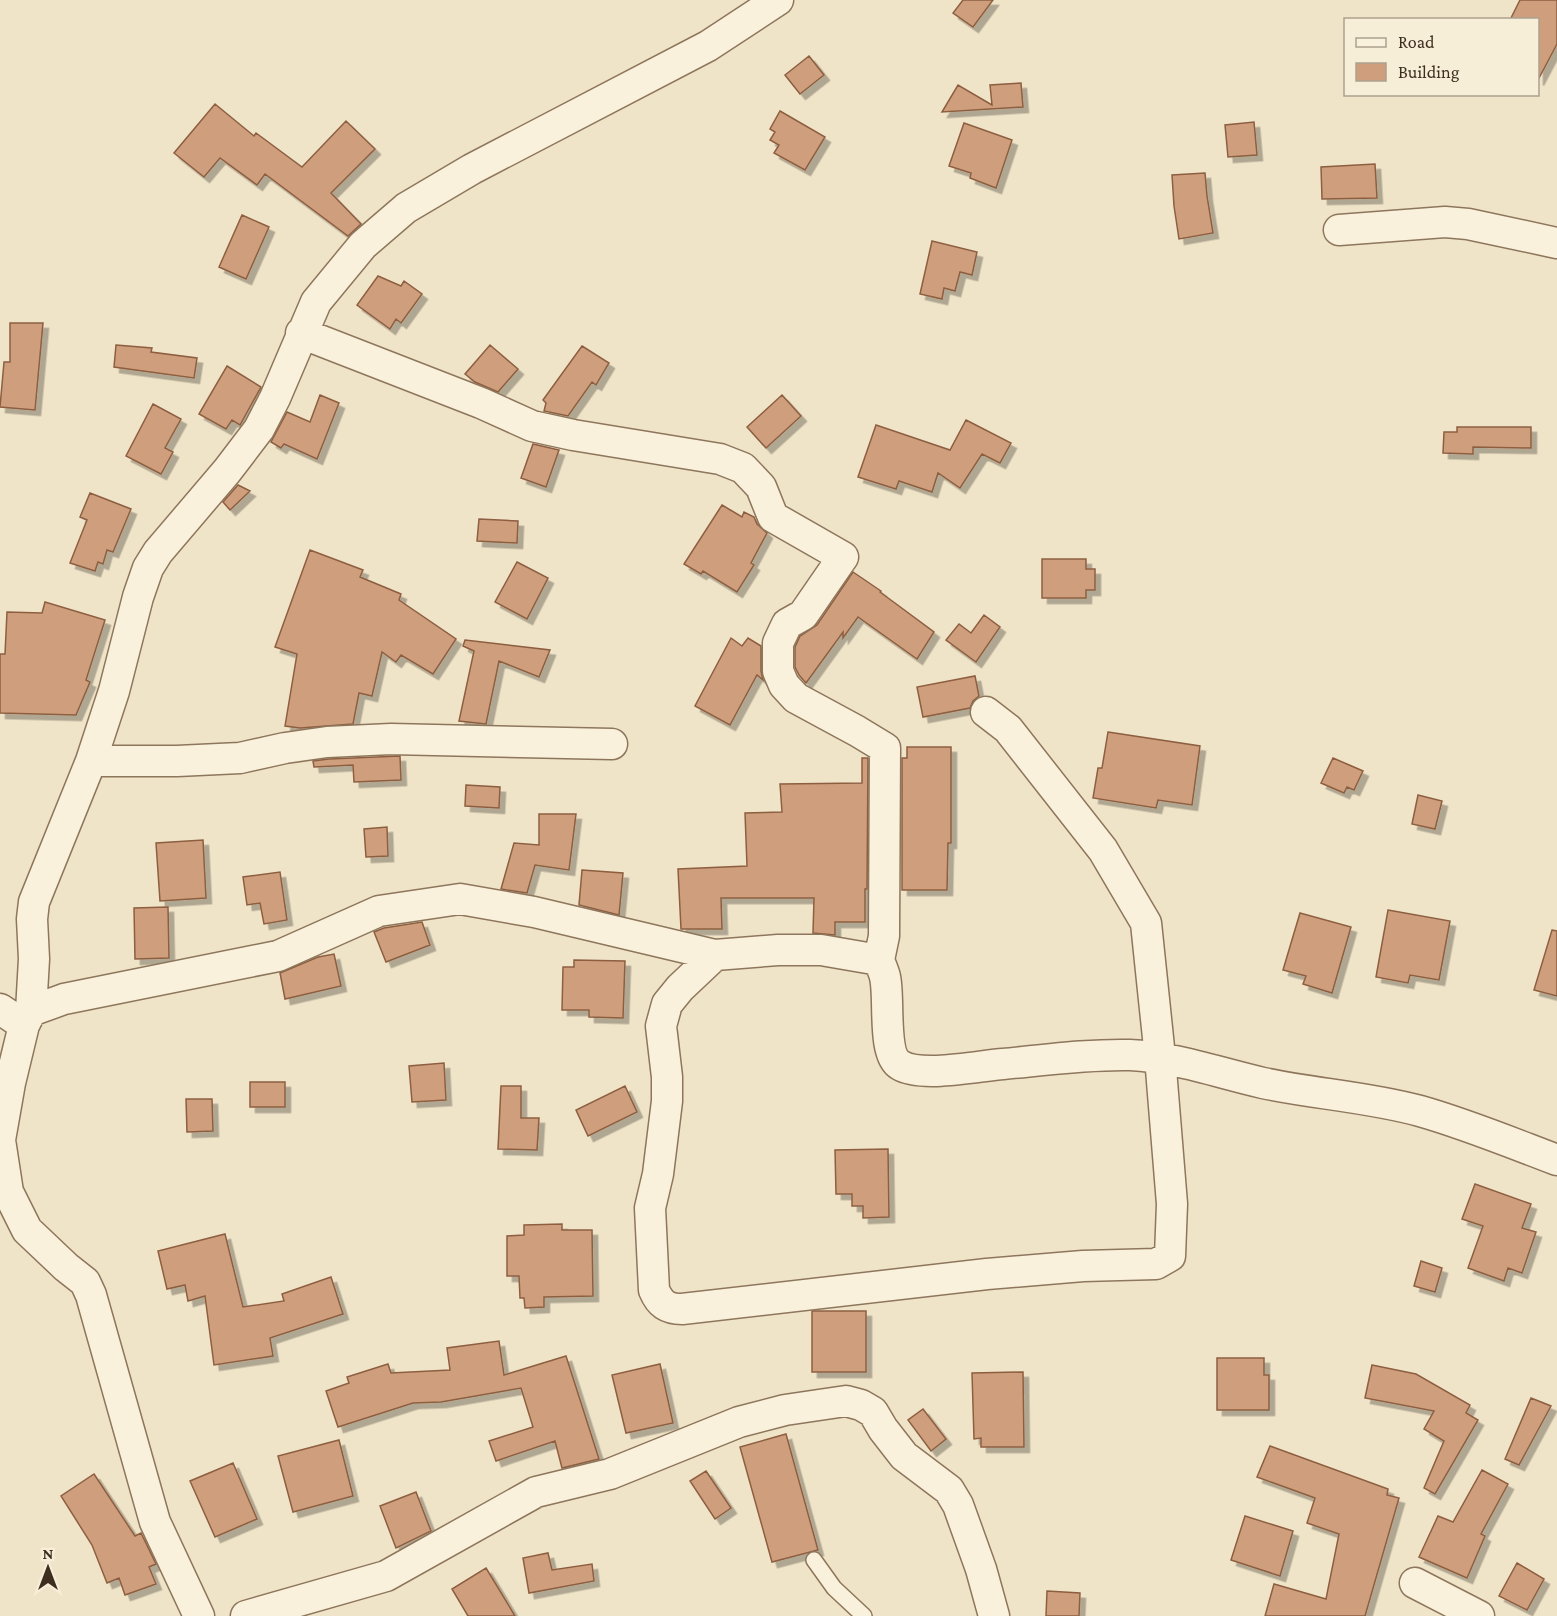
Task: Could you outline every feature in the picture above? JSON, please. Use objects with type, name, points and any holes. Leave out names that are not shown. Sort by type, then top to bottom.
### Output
[{"type":"street","points":[[199,1616],[155,1522],[88,1288],[85,1282],[27,1230],[8,1192],[0,1140],[18,1015],[34,959],[32,919],[34,902],[91,761],[114,691],[138,597],[148,568],[158,552],[227,471],[259,429],[275,398],[316,302],[363,245],[406,208],[472,169],[708,46],[778,0]]},
{"type":"street","points":[[1339,230],[1445,222],[1468,224],[1557,243]]},
{"type":"street","points":[[302,333],[481,403],[532,426],[720,459],[743,468],[761,487],[774,517],[843,557],[803,615],[787,624],[778,643],[778,671],[784,685],[796,698],[885,748],[884,936],[879,960],[885,978],[892,1056],[899,1065],[918,1071],[1102,1056],[1160,1057],[1221,1074],[1418,1111],[1487,1133],[1557,1160]]},
{"type":"street","points":[[716,955],[680,988],[667,1004],[661,1026],[667,1077],[667,1101],[658,1174],[650,1208],[654,1290],[658,1300],[666,1307],[674,1309],[987,1274],[1083,1266],[1156,1264],[1170,1256],[1172,1204],[1146,923],[1103,850],[1008,729],[986,712]]},
{"type":"street","points":[[91,761],[240,758],[327,742],[391,739],[612,744]]},
{"type":"street","points":[[18,1015],[64,999],[278,956],[379,911],[460,899],[534,912],[716,955],[778,950],[821,950],[879,960]]},
{"type":"street","points":[[246,1616],[386,1576],[536,1492],[610,1474],[740,1422],[785,1410],[846,1401],[861,1405],[873,1412],[904,1456],[949,1490],[958,1505],[974,1548],[994,1616]]},
{"type":"street","points":[[1415,1583],[1479,1616]]},
{"type":"lane","points":[[814,1560],[834,1588],[864,1616]]},
{"type":"building","points":[[963,0],[993,0],[973,27],[953,13]]},
{"type":"building","points":[[1520,0],[1557,0],[1557,44],[1539,78],[1539,18],[1511,18]]},
{"type":"building","points":[[809,56],[824,75],[800,94],[785,75]]},
{"type":"building","points":[[1021,83],[1023,107],[942,112],[958,85],[992,105],[990,85]]},
{"type":"building","points":[[215,104],[254,136],[256,133],[302,167],[346,121],[375,149],[331,193],[361,224],[348,236],[265,174],[257,185],[220,158],[204,177],[174,153]]},
{"type":"building","points":[[780,111],[825,137],[805,170],[774,153],[779,145],[770,140],[775,132],[770,129]]},
{"type":"building","points":[[1254,122],[1257,155],[1228,157],[1225,125]]},
{"type":"building","points":[[964,123],[1012,140],[996,188],[970,178],[971,173],[949,166]]},
{"type":"building","points":[[1375,164],[1377,198],[1322,199],[1321,167]]},
{"type":"building","points":[[1205,173],[1213,233],[1179,239],[1172,175]]},
{"type":"building","points":[[242,215],[269,227],[246,279],[219,267]]},
{"type":"building","points":[[932,241],[977,252],[972,275],[960,272],[955,291],[944,288],[942,299],[920,294]]},
{"type":"building","points":[[378,276],[401,286],[404,281],[422,294],[401,323],[396,319],[390,329],[357,305]]},
{"type":"building","points":[[10,323],[43,323],[35,410],[0,407],[4,362],[10,362]]},
{"type":"building","points":[[116,345],[152,348],[151,352],[197,358],[194,378],[114,367]]},
{"type":"building","points":[[490,345],[518,369],[498,392],[475,382],[465,374]]},
{"type":"building","points":[[582,346],[609,363],[596,385],[592,382],[568,416],[544,411],[546,403],[543,400]]},
{"type":"building","points":[[227,366],[261,387],[240,425],[232,420],[226,429],[199,414]]},
{"type":"building","points":[[320,395],[339,403],[317,459],[284,444],[281,448],[271,442],[287,412],[310,422]]},
{"type":"building","points":[[782,395],[801,416],[766,448],[747,427]]},
{"type":"building","points":[[153,404],[181,419],[165,448],[173,452],[161,474],[126,456]]},
{"type":"building","points":[[966,420],[1011,443],[1000,463],[982,454],[960,488],[938,473],[932,492],[899,481],[896,489],[858,477],[876,425],[950,450]]},
{"type":"building","points":[[1457,427],[1531,427],[1531,448],[1473,447],[1473,454],[1443,453],[1444,432],[1457,432]]},
{"type":"building","points":[[533,444],[559,450],[546,487],[521,478]]},
{"type":"building","points":[[238,485],[250,491],[230,510],[223,502]]},
{"type":"building","points":[[90,493],[131,509],[113,552],[107,550],[103,564],[98,562],[95,571],[70,563],[87,520],[80,517]]},
{"type":"building","points":[[722,505],[742,517],[744,512],[754,517],[757,524],[767,533],[751,563],[754,565],[737,592],[703,571],[701,574],[684,564]]},
{"type":"building","points":[[479,519],[518,521],[517,543],[477,541]]},
{"type":"building","points":[[310,550],[363,570],[360,577],[401,594],[399,600],[456,639],[433,674],[401,655],[396,662],[382,652],[372,696],[359,693],[353,724],[300,728],[285,726],[297,654],[275,647]]},
{"type":"building","points":[[1042,559],[1086,559],[1086,569],[1095,569],[1095,590],[1086,590],[1086,598],[1042,598]]},
{"type":"building","points":[[517,562],[548,578],[527,619],[495,602]]},
{"type":"building","points":[[853,572],[934,632],[917,659],[858,617],[843,638],[843,632],[806,683],[795,667],[795,647],[800,636],[817,625]]},
{"type":"building","points":[[45,602],[105,620],[86,680],[90,682],[76,715],[0,713],[0,654],[5,654],[7,612],[42,613]]},
{"type":"building","points":[[984,615],[1000,627],[976,662],[946,640],[959,624],[971,633]]},
{"type":"building","points":[[731,638],[742,646],[748,638],[761,646],[763,680],[757,675],[730,725],[695,706]]},
{"type":"building","points":[[465,640],[550,650],[539,677],[499,661],[486,724],[459,721],[474,651],[463,646]]},
{"type":"building","points":[[975,676],[979,696],[970,708],[923,717],[917,687]]},
{"type":"building","points":[[1108,732],[1200,746],[1192,805],[1158,800],[1156,808],[1093,798],[1098,768],[1102,768]]},
{"type":"building","points":[[907,747],[951,747],[951,843],[948,843],[947,890],[902,890],[902,758],[907,758]]},
{"type":"building","points":[[400,756],[401,780],[354,782],[353,765],[314,767],[313,761],[329,759]]},
{"type":"building","points":[[862,758],[868,758],[865,922],[835,922],[835,935],[813,933],[814,898],[721,898],[722,929],[681,929],[678,869],[747,866],[745,813],[782,812],[780,784],[862,783]]},
{"type":"building","points":[[1333,758],[1363,771],[1354,790],[1347,787],[1344,793],[1321,783]]},
{"type":"building","points":[[466,785],[500,787],[499,808],[465,806]]},
{"type":"building","points":[[1418,795],[1442,801],[1435,829],[1412,824]]},
{"type":"building","points":[[539,814],[576,814],[569,870],[535,865],[527,893],[501,889],[514,843],[539,845]]},
{"type":"building","points":[[387,827],[388,856],[366,857],[364,829]]},
{"type":"building","points":[[203,840],[206,898],[160,901],[156,843]]},
{"type":"building","points":[[582,870],[623,873],[619,915],[579,905]]},
{"type":"building","points":[[280,872],[287,920],[264,924],[260,903],[247,905],[243,877]]},
{"type":"building","points":[[168,907],[169,958],[135,959],[134,908]]},
{"type":"building","points":[[1388,910],[1450,921],[1439,980],[1410,975],[1408,983],[1376,977]]},
{"type":"building","points":[[1300,913],[1351,927],[1332,993],[1303,984],[1306,976],[1283,970]]},
{"type":"building","points":[[422,922],[430,945],[386,962],[374,932],[384,928]]},
{"type":"building","points":[[1552,930],[1557,931],[1557,996],[1534,990]]},
{"type":"building","points":[[334,954],[341,986],[285,999],[280,973],[318,957]]},
{"type":"building","points":[[574,960],[625,961],[623,1018],[589,1017],[589,1010],[562,1010],[563,967],[574,967]]},
{"type":"building","points":[[444,1063],[446,1100],[412,1102],[409,1066]]},
{"type":"building","points":[[250,1082],[285,1082],[285,1107],[250,1107]]},
{"type":"building","points":[[501,1086],[521,1086],[521,1118],[539,1118],[537,1150],[498,1149]]},
{"type":"building","points":[[625,1086],[637,1112],[588,1136],[576,1110]]},
{"type":"building","points":[[186,1099],[212,1099],[213,1131],[187,1132]]},
{"type":"building","points":[[888,1149],[889,1217],[863,1218],[863,1206],[852,1206],[852,1194],[836,1194],[835,1150]]},
{"type":"building","points":[[1475,1184],[1531,1204],[1522,1228],[1536,1232],[1522,1273],[1508,1268],[1504,1281],[1468,1268],[1483,1226],[1462,1219]]},
{"type":"building","points":[[562,1224],[562,1230],[592,1230],[593,1296],[544,1297],[544,1307],[525,1308],[524,1298],[520,1298],[519,1276],[507,1276],[507,1236],[524,1235],[524,1225]]},
{"type":"building","points":[[225,1234],[243,1307],[284,1301],[282,1294],[331,1277],[343,1314],[270,1338],[273,1356],[214,1365],[205,1296],[188,1301],[185,1285],[167,1289],[158,1251]]},
{"type":"building","points":[[1421,1261],[1442,1268],[1435,1292],[1414,1286]]},
{"type":"building","points":[[812,1311],[866,1311],[866,1372],[812,1372]]},
{"type":"building","points":[[499,1341],[504,1375],[566,1356],[599,1459],[562,1468],[555,1441],[496,1461],[489,1441],[533,1427],[521,1388],[441,1402],[413,1403],[338,1427],[326,1391],[349,1383],[347,1377],[388,1364],[391,1373],[450,1370],[447,1348]]},
{"type":"building","points":[[1217,1358],[1264,1358],[1264,1375],[1269,1375],[1269,1410],[1217,1410]]},
{"type":"building","points":[[660,1364],[673,1423],[626,1433],[612,1375]]},
{"type":"building","points":[[1372,1365],[1416,1374],[1470,1405],[1466,1413],[1478,1420],[1435,1494],[1424,1488],[1444,1441],[1424,1429],[1434,1411],[1365,1398]]},
{"type":"building","points":[[1023,1372],[1024,1447],[981,1447],[981,1438],[974,1439],[972,1373]]},
{"type":"building","points":[[1531,1398],[1551,1406],[1519,1465],[1505,1459]]},
{"type":"building","points":[[923,1409],[946,1439],[931,1451],[908,1420]]},
{"type":"building","points":[[786,1434],[818,1550],[772,1562],[740,1447]]},
{"type":"building","points":[[339,1440],[353,1496],[293,1512],[278,1456]]},
{"type":"building","points":[[1270,1446],[1388,1489],[1387,1495],[1399,1498],[1365,1616],[1265,1616],[1274,1584],[1326,1599],[1339,1534],[1307,1523],[1315,1498],[1257,1477]]},
{"type":"building","points":[[233,1463],[257,1519],[215,1537],[190,1481]]},
{"type":"building","points":[[1482,1470],[1508,1484],[1481,1534],[1485,1536],[1467,1578],[1419,1557],[1438,1516],[1453,1522]]},
{"type":"building","points":[[706,1471],[731,1508],[715,1519],[690,1481]]},
{"type":"building","points":[[94,1474],[135,1536],[141,1533],[156,1564],[149,1567],[156,1584],[125,1595],[119,1578],[107,1583],[92,1545],[61,1496]]},
{"type":"building","points":[[416,1492],[431,1531],[396,1548],[380,1506]]},
{"type":"building","points":[[1245,1516],[1293,1531],[1280,1576],[1231,1560]]},
{"type":"building","points":[[548,1553],[552,1570],[592,1564],[594,1581],[529,1593],[523,1558]]},
{"type":"building","points":[[1517,1563],[1544,1579],[1527,1610],[1499,1596]]},
{"type":"building","points":[[486,1568],[515,1616],[468,1616],[452,1589]]},
{"type":"building","points":[[1047,1591],[1080,1593],[1079,1616],[1046,1616]]}]
